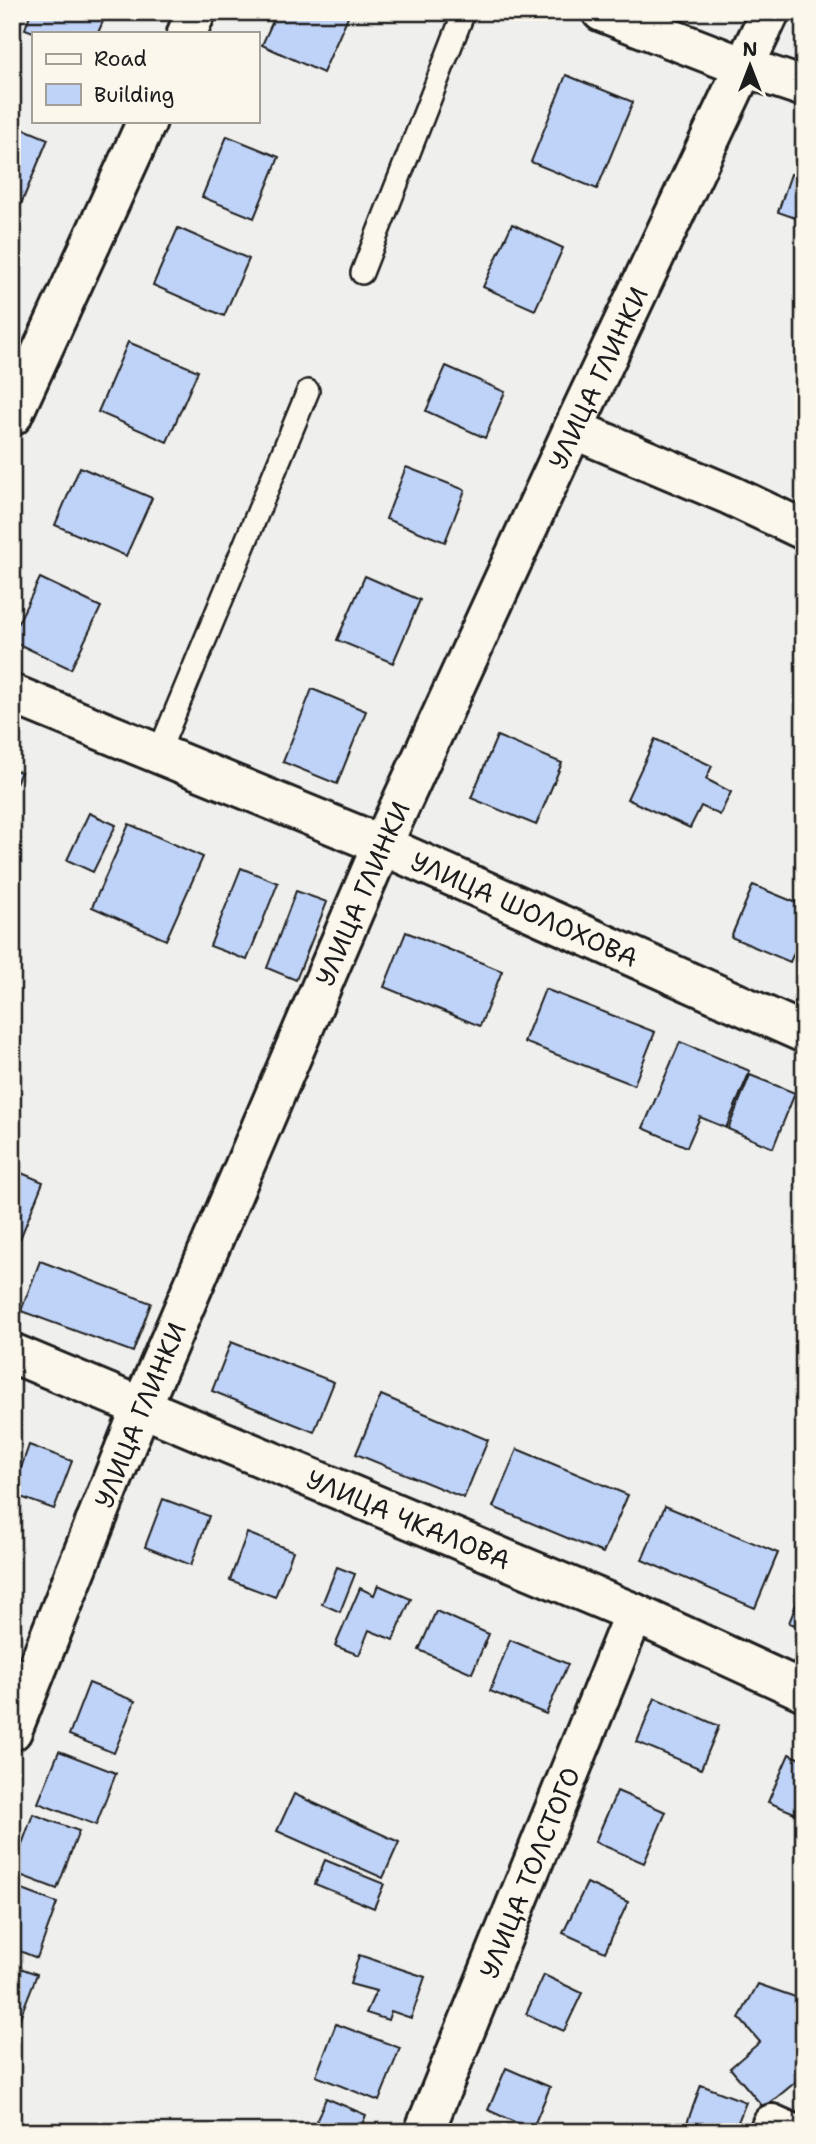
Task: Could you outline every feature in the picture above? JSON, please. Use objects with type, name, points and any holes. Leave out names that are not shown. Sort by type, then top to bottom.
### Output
[{"type":"street","points":[[187,32],[196,12]]},
{"type":"street","points":[[602,12],[744,67],[804,87]]},
{"type":"street","name":"УЛИЦА ГЛИНКИ","points":[[12,1731],[141,1408],[382,845],[573,429],[770,12]]},
{"type":"street","points":[[12,416],[147,122]]},
{"type":"street","points":[[573,429],[730,495],[804,530]]},
{"type":"street","name":"УЛИЦА ШОЛОХОВА","points":[[12,694],[382,845],[804,1033]]},
{"type":"street","name":"УЛИЦА ЧКАЛОВА","points":[[12,1353],[634,1614],[804,1691]]},
{"type":"street","name":"УЛИЦА ТОЛСТОГО","points":[[425,2132],[634,1614]]},
{"type":"street","points":[[769,2132],[772,2124],[790,2132]]},
{"type":"lane","points":[[362,273],[464,12]]},
{"type":"lane","points":[[158,754],[308,391]]},
{"type":"building","points":[[31,12],[107,12],[98,32],[33,32],[25,29]]},
{"type":"building","points":[[277,12],[350,12],[323,73],[262,45]]},
{"type":"building","points":[[566,75],[633,102],[597,189],[531,162]]},
{"type":"building","points":[[12,124],[48,139],[12,226]]},
{"type":"building","points":[[227,136],[279,157],[254,218],[202,197]]},
{"type":"building","points":[[791,174],[804,178],[804,221],[778,212]]},
{"type":"building","points":[[512,224],[563,248],[535,310],[483,287]]},
{"type":"building","points":[[178,228],[249,259],[224,316],[153,285]]},
{"type":"building","points":[[128,342],[198,371],[167,442],[98,412]]},
{"type":"building","points":[[446,366],[505,392],[485,438],[426,411]]},
{"type":"building","points":[[80,467],[152,498],[126,556],[55,525]]},
{"type":"building","points":[[406,467],[465,490],[445,542],[386,519]]},
{"type":"building","points":[[365,576],[420,600],[393,663],[337,640]]},
{"type":"building","points":[[40,578],[101,607],[71,669],[12,641],[12,635]]},
{"type":"building","points":[[312,689],[366,711],[337,784],[283,762]]},
{"type":"building","points":[[497,736],[562,763],[536,825],[471,798]]},
{"type":"building","points":[[655,739],[712,766],[706,779],[731,792],[720,815],[701,806],[690,828],[627,799]]},
{"type":"building","points":[[12,769],[21,772],[12,792]]},
{"type":"building","points":[[89,813],[116,825],[93,872],[67,860]]},
{"type":"building","points":[[129,824],[203,857],[166,940],[92,907]]},
{"type":"building","points":[[241,868],[278,883],[247,960],[210,946]]},
{"type":"building","points":[[753,885],[804,906],[804,931],[790,962],[731,937]]},
{"type":"building","points":[[296,891],[327,902],[296,980],[267,968]]},
{"type":"building","points":[[406,932],[502,971],[480,1026],[384,987]]},
{"type":"building","points":[[545,989],[655,1032],[634,1085],[524,1042]]},
{"type":"building","points":[[680,1042],[750,1071],[726,1128],[700,1117],[687,1147],[643,1128]]},
{"type":"building","points":[[750,1075],[795,1093],[773,1148],[728,1129]]},
{"type":"building","points":[[12,1169],[43,1182],[20,1239],[12,1236]]},
{"type":"building","points":[[40,1261],[151,1303],[133,1352],[21,1311]]},
{"type":"building","points":[[231,1342],[334,1382],[314,1432],[212,1391]]},
{"type":"building","points":[[381,1395],[488,1440],[464,1498],[356,1454]]},
{"type":"building","points":[[29,1445],[72,1461],[54,1509],[12,1494]]},
{"type":"building","points":[[517,1449],[628,1495],[603,1553],[493,1507]]},
{"type":"building","points":[[163,1499],[209,1516],[191,1565],[145,1547]]},
{"type":"building","points":[[665,1506],[778,1553],[755,1608],[642,1560]]},
{"type":"building","points":[[247,1533],[293,1551],[275,1597],[230,1580]]},
{"type":"building","points":[[337,1567],[355,1574],[340,1612],[322,1604]]},
{"type":"building","points":[[378,1585],[411,1599],[393,1640],[369,1630],[359,1655],[335,1646],[360,1588],[374,1595]]},
{"type":"building","points":[[804,1585],[804,1628],[789,1623]]},
{"type":"building","points":[[436,1611],[489,1634],[472,1673],[419,1650]]},
{"type":"building","points":[[510,1640],[568,1664],[546,1714],[490,1691]]},
{"type":"building","points":[[89,1683],[135,1701],[114,1753],[69,1735]]},
{"type":"building","points":[[655,1698],[719,1726],[701,1769],[637,1742]]},
{"type":"building","points":[[59,1751],[116,1773],[96,1825],[38,1803]]},
{"type":"building","points":[[789,1754],[804,1761],[804,1817],[768,1802]]},
{"type":"building","points":[[617,1791],[666,1812],[644,1863],[595,1842]]},
{"type":"building","points":[[294,1794],[399,1842],[383,1878],[277,1831]]},
{"type":"building","points":[[33,1814],[79,1831],[57,1889],[12,1872]]},
{"type":"building","points":[[325,1860],[384,1884],[374,1908],[315,1884]]},
{"type":"building","points":[[587,1883],[628,1902],[605,1952],[563,1933]]},
{"type":"building","points":[[12,1886],[57,1903],[37,1958],[12,1948]]},
{"type":"building","points":[[359,1955],[425,1977],[411,2018],[391,2011],[388,2020],[366,2013],[376,1991],[350,1984]]},
{"type":"building","points":[[12,1965],[37,1974],[15,2030],[12,2029]]},
{"type":"building","points":[[544,1975],[582,1993],[564,2031],[526,2014]]},
{"type":"building","points":[[758,1984],[804,2000],[804,2075],[764,2108],[730,2068],[760,2042],[739,2018]]},
{"type":"building","points":[[336,2024],[400,2048],[379,2101],[316,2076]]},
{"type":"building","points":[[506,2068],[550,2087],[532,2130],[488,2110]]},
{"type":"building","points":[[701,2085],[746,2102],[734,2132],[711,2132],[687,2123]]},
{"type":"building","points":[[326,2098],[366,2115],[359,2132],[312,2132]]}]
